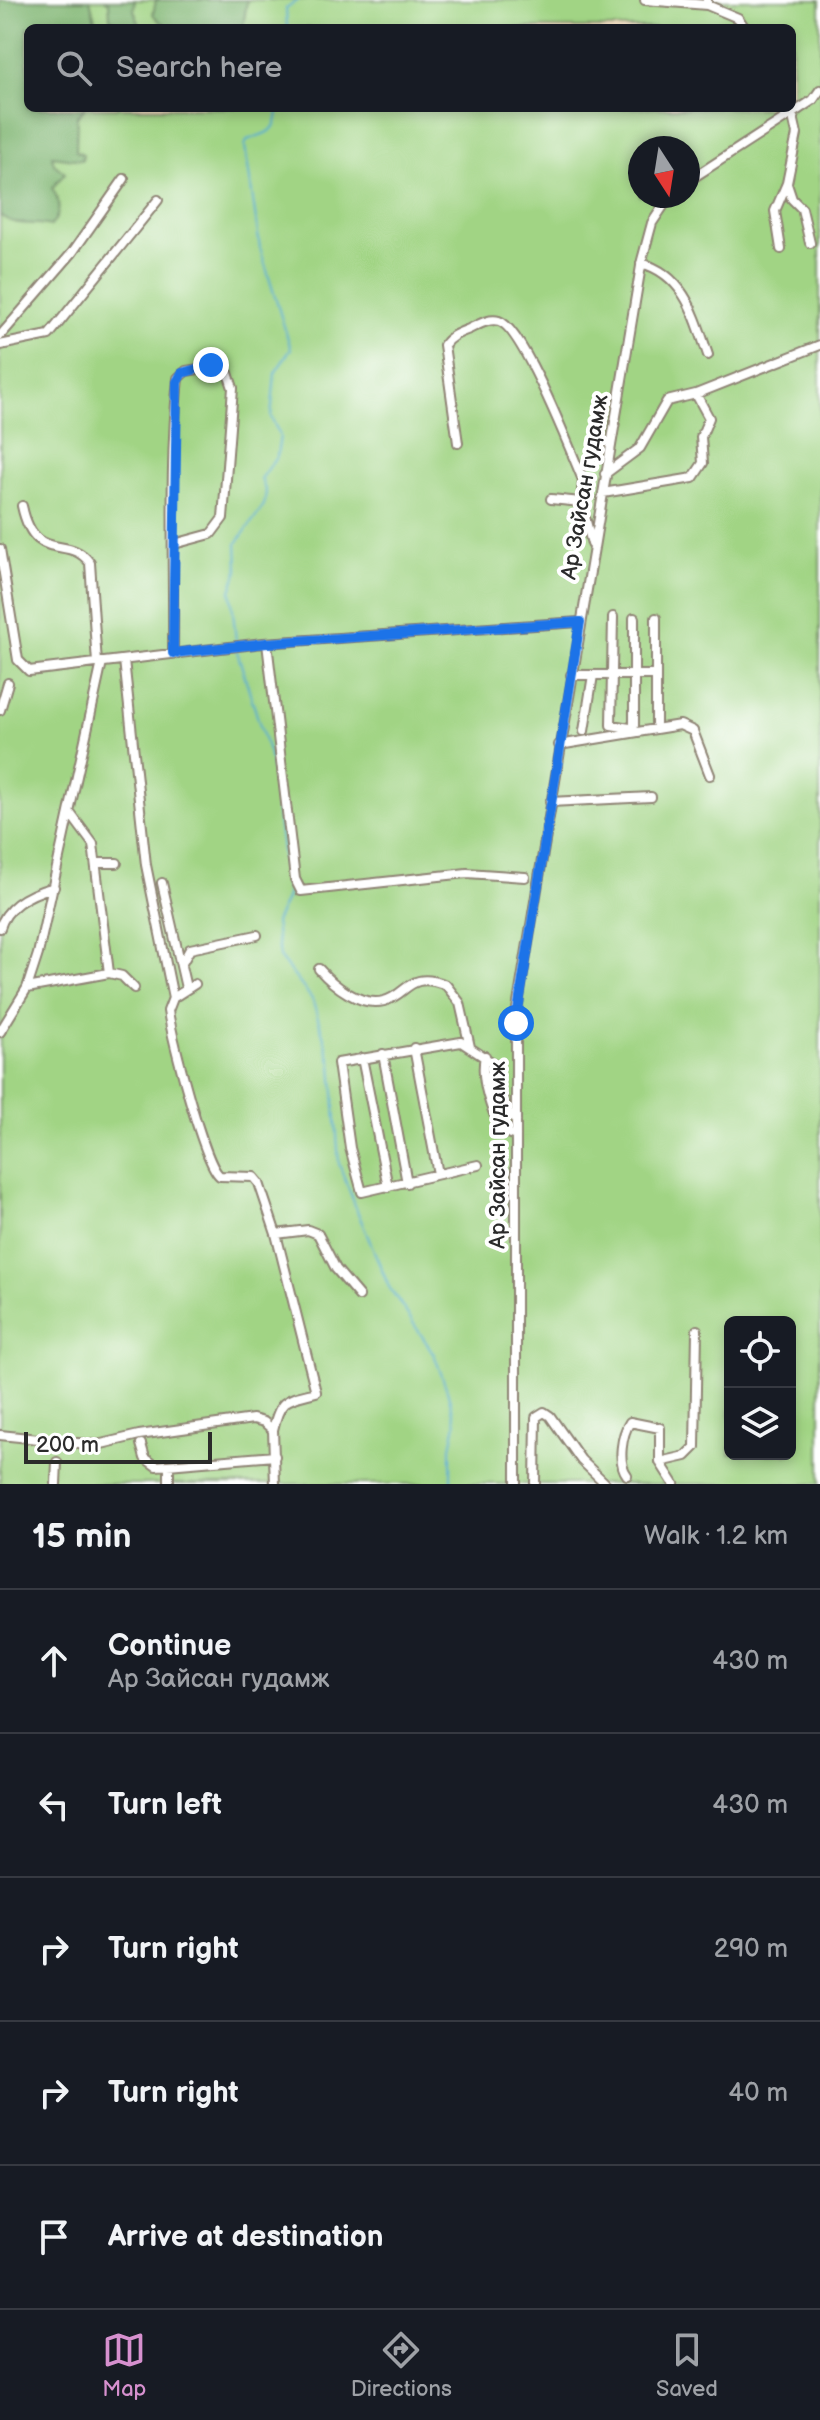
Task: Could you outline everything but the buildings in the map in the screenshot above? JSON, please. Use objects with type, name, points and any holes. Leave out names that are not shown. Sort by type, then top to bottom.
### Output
[{"type":"street","points":[[645,0],[707,2],[738,18],[742,24]]},
{"type":"street","points":[[803,105],[820,90]]},
{"type":"street","points":[[796,108],[820,104]]},
{"type":"street","points":[[700,173],[787,112]]},
{"type":"street","points":[[781,249],[775,211],[787,183],[797,134],[788,112]]},
{"type":"street","points":[[0,336],[72,253],[124,179]]},
{"type":"street","points":[[787,183],[792,199],[802,209],[810,243]]},
{"type":"street","points":[[0,345],[49,335],[158,200]]},
{"type":"street","name":"Ар Зайсан гудамж","points":[[516,1484],[516,1015],[642,262],[652,223],[662,208]]},
{"type":"street","points":[[642,262],[655,267],[678,285],[688,298],[708,355]]},
{"type":"street","points":[[458,443],[444,345],[448,338],[487,321],[498,320],[509,326],[524,347],[583,480],[581,502],[593,549]]},
{"type":"street","points":[[605,474],[640,448],[667,401],[696,394],[820,345]]},
{"type":"street","points":[[173,653],[174,544],[178,377],[193,369],[221,367],[228,373],[233,388],[222,522],[211,534],[174,544]]},
{"type":"street","points":[[603,493],[693,478],[703,463],[701,437],[709,418],[696,394]]},
{"type":"street","points":[[551,499],[581,502]]},
{"type":"street","points":[[0,1032],[27,988],[54,887],[99,663],[90,563],[84,555],[43,544],[35,538],[22,506]]},
{"type":"street","points":[[0,549],[20,665],[29,671],[227,646],[580,622]]},
{"type":"street","points":[[613,617],[612,727],[630,728],[634,726],[636,675],[634,618]]},
{"type":"street","points":[[656,618],[656,723]]},
{"type":"street","points":[[267,643],[295,879],[301,891],[467,873],[525,877]]},
{"type":"street","points":[[124,660],[146,865],[173,998],[168,1011],[170,1023],[214,1172],[220,1176],[254,1177],[276,1234],[316,1392],[278,1406],[273,1430],[275,1484]]},
{"type":"street","points":[[571,675],[656,675]]},
{"type":"street","points":[[584,731],[593,675]]},
{"type":"street","points":[[0,710],[8,683]]},
{"type":"street","points":[[559,745],[680,725],[693,731],[710,775]]},
{"type":"street","points":[[550,802],[651,797]]},
{"type":"street","points":[[70,813],[93,844],[109,973]]},
{"type":"street","points":[[97,863],[117,863]]},
{"type":"street","points":[[162,883],[181,965],[190,986],[173,998]]},
{"type":"street","points":[[0,928],[9,911],[34,892],[54,887]]},
{"type":"street","points":[[181,965],[190,949],[257,935]]},
{"type":"street","points":[[319,969],[348,994],[368,1001],[384,1001],[410,982],[446,985],[460,1003],[470,1047]]},
{"type":"street","points":[[27,988],[109,973],[122,976],[134,988]]},
{"type":"street","points":[[478,1165],[366,1192],[360,1190],[350,1148],[338,1063],[455,1040],[485,1056],[495,1066],[507,1114],[516,1121]]},
{"type":"street","points":[[414,1048],[438,1174]]},
{"type":"street","points":[[383,1054],[407,1183]]},
{"type":"street","points":[[485,1056],[484,1071],[495,1116],[504,1132],[516,1136]]},
{"type":"street","points":[[362,1058],[388,1187]]},
{"type":"street","points":[[276,1234],[308,1230],[318,1234],[336,1269],[359,1296]]},
{"type":"street","points":[[660,1462],[686,1456],[695,1447],[697,1330]]},
{"type":"street","points":[[535,1484],[534,1427],[536,1417],[544,1412],[581,1460],[606,1484]]},
{"type":"street","points":[[0,1435],[47,1437],[97,1445],[247,1419],[264,1422],[273,1430]]},
{"type":"street","points":[[627,1475],[621,1461],[630,1422],[660,1427],[660,1462],[674,1484]]},
{"type":"street","points":[[141,1444],[148,1460],[156,1466],[275,1456]]},
{"type":"street","points":[[56,1484],[57,1462]]},
{"type":"street","points":[[169,1467],[169,1484]]},
{"type":"green space","points":[[0,0],[820,0],[820,1484],[0,1484]]},
{"type":"green space","points":[[0,0],[90,0],[96,24],[84,24],[79,20],[74,24],[24,24],[24,112],[81,112],[77,117],[76,151],[83,154],[82,160],[52,156],[54,164],[65,173],[52,188],[59,207],[51,226],[18,223],[0,215]]},
{"type":"green space","points":[[104,0],[135,0],[134,10],[139,24],[119,24],[110,18],[109,3]]},
{"type":"green space","points":[[156,0],[247,0],[244,24],[165,24],[153,14]]},
{"type":"waterway","points":[[287,24],[286,8],[299,0]]},
{"type":"waterway","points":[[236,641],[231,591],[238,570],[237,543],[264,505],[266,492],[261,479],[277,456],[280,436],[271,417],[275,373],[291,349],[260,248],[245,146],[247,140],[270,131],[276,123],[278,112]]},
{"type":"waterway","points":[[236,648],[271,761],[287,897],[275,922],[279,957],[312,999],[332,1064],[339,1164],[358,1213],[389,1287],[434,1354],[447,1390],[456,1423],[451,1447],[451,1484]]},
{"type":"route","points":[[211,365],[182,373],[177,382],[173,653],[227,646],[580,622],[516,1023]]}]
